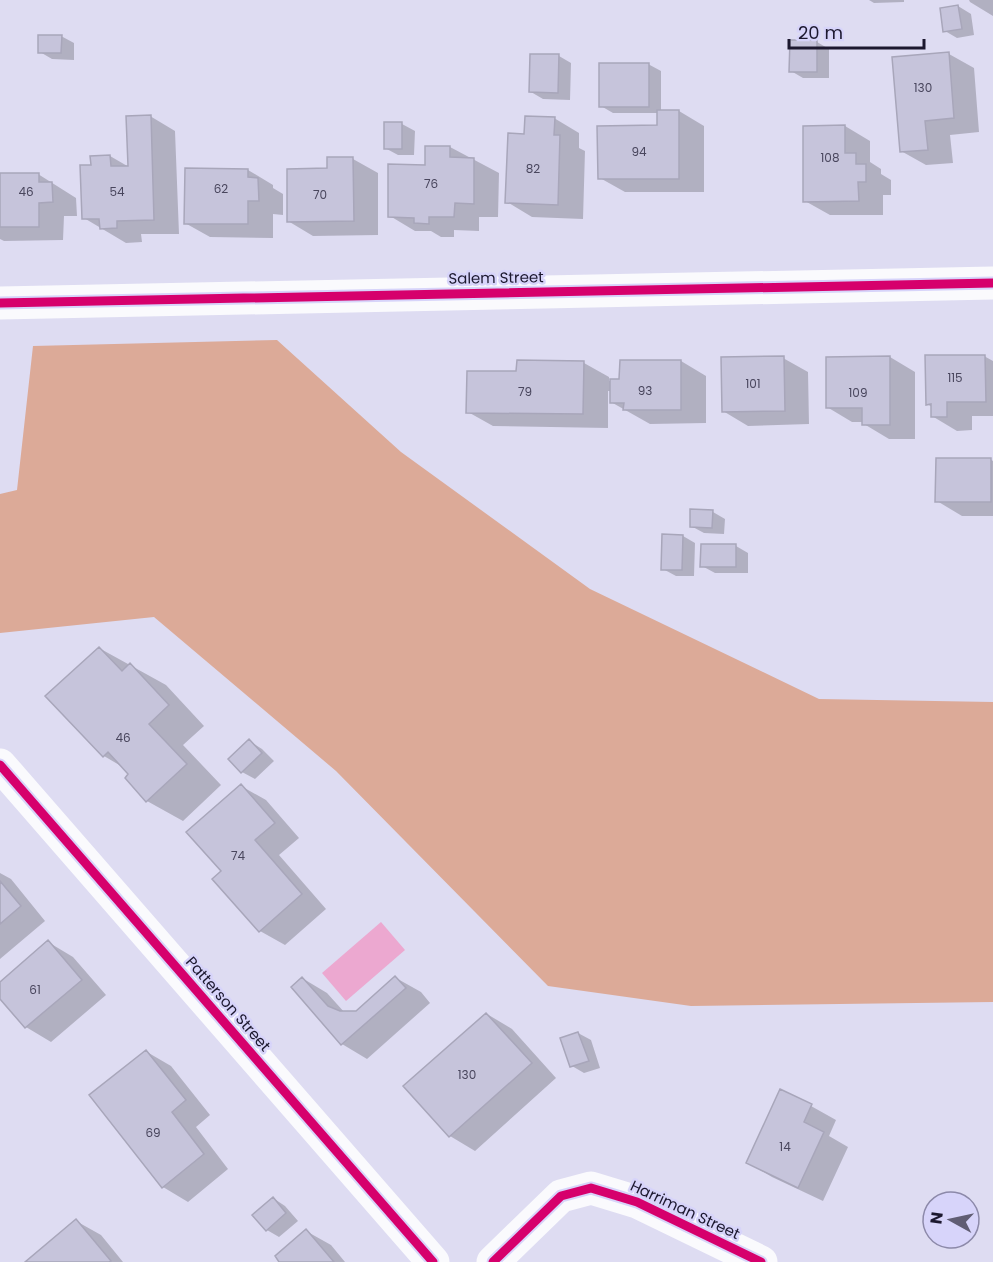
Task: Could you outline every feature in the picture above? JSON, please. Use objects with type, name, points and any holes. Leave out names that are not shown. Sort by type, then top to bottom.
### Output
[{"type":"street","name":"Salem Street","points":[[0,303],[993,283]]},
{"type":"street","name":"Patterson Street","points":[[0,765],[433,1262]]},
{"type":"street","name":"Harriman Street","points":[[493,1262],[561,1196],[591,1188],[637,1202],[761,1262]]},
{"type":"shaded area","points":[[277,340],[401,452],[590,589],[819,699],[993,702],[993,1002],[691,1006],[548,986],[336,771],[154,617],[0,633],[0,494],[17,490],[33,346]]},
{"type":"shaded area","points":[[381,922],[405,950],[346,1001],[322,973]]},
{"type":"building","points":[[958,5],[962,29],[943,32],[940,8]]},
{"type":"building","points":[[38,35],[62,35],[61,53],[38,53]]},
{"type":"building","points":[[790,40],[817,40],[817,72],[789,72]]},
{"type":"building","points":[[949,52],[954,118],[925,121],[928,150],[900,152],[892,57]]},
{"type":"building","points":[[530,54],[559,54],[558,93],[529,92]]},
{"type":"building","points":[[599,63],[649,63],[649,107],[599,107]]},
{"type":"building","points":[[657,110],[679,110],[679,179],[598,179],[597,126],[657,125]]},
{"type":"building","points":[[151,115],[154,220],[117,221],[117,228],[100,229],[99,219],[82,219],[80,165],[91,165],[90,156],[110,155],[111,166],[128,166],[126,116]]},
{"type":"building","points":[[525,116],[555,117],[554,135],[560,135],[558,205],[505,203],[508,133],[524,134]]},
{"type":"building","points":[[384,122],[402,122],[402,149],[384,149]]},
{"type":"building","points":[[845,125],[845,153],[856,153],[856,164],[866,164],[866,182],[858,182],[859,201],[803,202],[803,126]]},
{"type":"building","points":[[425,146],[450,146],[450,157],[474,158],[474,204],[455,203],[454,217],[429,217],[429,224],[414,223],[414,218],[388,217],[388,164],[425,165]]},
{"type":"building","points":[[327,157],[353,157],[354,221],[287,222],[287,169],[327,168]]},
{"type":"building","points":[[185,168],[248,169],[248,177],[258,178],[259,201],[248,201],[248,224],[184,224]]},
{"type":"building","points":[[0,173],[39,173],[39,182],[52,182],[53,202],[39,203],[39,227],[0,227]]},
{"type":"building","points":[[925,355],[985,355],[986,402],[947,402],[947,417],[931,417],[931,404],[926,405]]},
{"type":"building","points":[[784,356],[785,411],[722,412],[721,357]]},
{"type":"building","points":[[890,356],[890,425],[862,425],[862,408],[826,408],[826,357]]},
{"type":"building","points":[[517,360],[584,361],[583,414],[466,413],[467,371],[516,371]]},
{"type":"building","points":[[620,360],[681,360],[681,410],[623,410],[624,403],[610,403],[610,379],[619,379]]},
{"type":"building","points":[[936,458],[991,458],[991,502],[935,502]]},
{"type":"building","points":[[690,509],[713,510],[712,528],[690,527]]},
{"type":"building","points":[[662,534],[683,535],[682,570],[661,570]]},
{"type":"building","points":[[701,544],[736,544],[736,567],[700,567]]},
{"type":"building","points":[[99,647],[122,671],[130,663],[169,705],[149,724],[187,764],[146,802],[125,778],[128,774],[108,752],[103,757],[45,696]]},
{"type":"building","points":[[249,739],[262,753],[241,773],[228,759]]},
{"type":"building","points":[[241,784],[275,823],[255,840],[302,894],[259,932],[212,879],[221,871],[186,832]]},
{"type":"building","points":[[0,881],[21,906],[0,924]]},
{"type":"building","points":[[48,940],[82,980],[25,1028],[0,999],[0,982]]},
{"type":"building","points":[[395,976],[406,988],[341,1045],[291,987],[302,977],[328,1006],[340,1011],[356,1011]]},
{"type":"building","points":[[486,1013],[532,1063],[449,1137],[403,1086]]},
{"type":"building","points":[[578,1032],[589,1061],[570,1067],[560,1038]]},
{"type":"building","points":[[146,1050],[186,1100],[172,1112],[204,1154],[162,1188],[89,1095]]},
{"type":"building","points":[[780,1089],[812,1104],[804,1122],[824,1132],[798,1188],[746,1163]]},
{"type":"building","points":[[273,1197],[286,1213],[266,1231],[252,1215]]},
{"type":"building","points":[[76,1219],[111,1261],[25,1262]]},
{"type":"building","points":[[306,1229],[334,1262],[279,1262],[275,1256]]},
{"type":"cycle path","points":[[0,303],[993,283]]},
{"type":"cycle path","points":[[0,765],[433,1262]]},
{"type":"cycle path","points":[[493,1262],[561,1196],[591,1188],[637,1202],[761,1262]]}]
